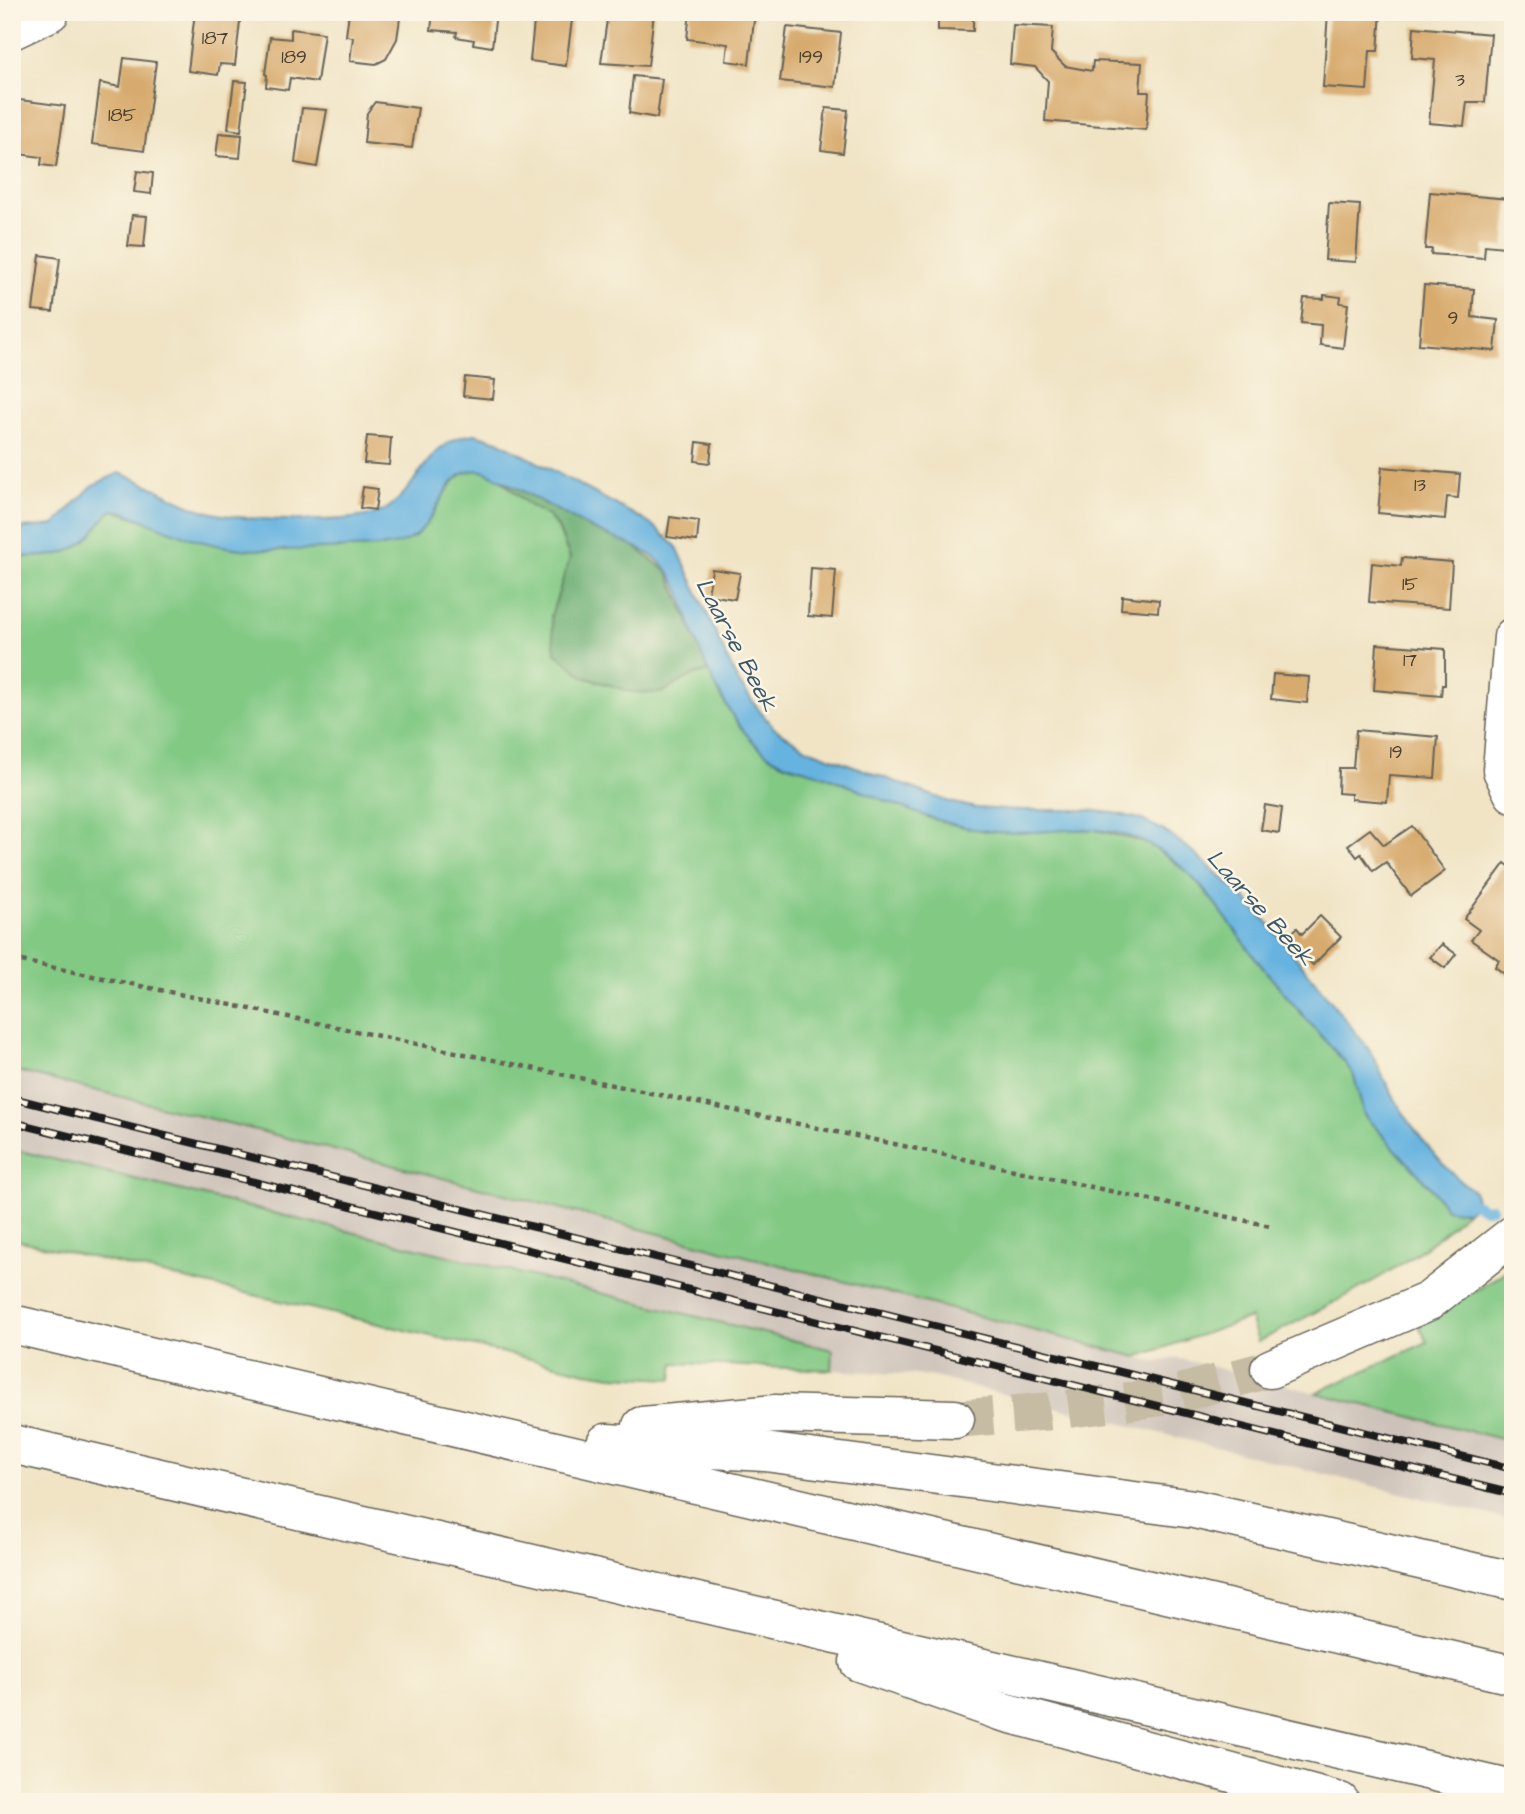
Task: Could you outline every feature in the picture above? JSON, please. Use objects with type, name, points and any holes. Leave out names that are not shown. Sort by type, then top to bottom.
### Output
[{"type":"main road","points":[[1513,637],[1502,770],[1513,793]]},
{"type":"main road","points":[[1270,1369],[1429,1301],[1513,1235]]},
{"type":"main road","points":[[12,1324],[1513,1675]]},
{"type":"main road","points":[[507,1438],[775,1414],[955,1419]]},
{"type":"main road","points":[[507,1438],[765,1452],[1194,1509],[1513,1581]]},
{"type":"main road","points":[[12,1444],[1513,1790]]},
{"type":"main road","points":[[661,1594],[1000,1711],[1340,1802]]},
{"type":"path","points":[[12,960],[899,1145],[1270,1226]]},
{"type":"shaded area","points":[[12,1070],[256,1130],[1156,1362],[1177,1358],[1513,1442],[1513,1521],[930,1376],[832,1370],[832,1350],[12,1149]]},
{"type":"green space","points":[[470,469],[483,471],[500,479],[529,505],[548,516],[558,528],[570,558],[551,616],[661,693],[691,676],[709,671],[728,707],[774,759],[816,772],[930,818],[961,826],[989,831],[1071,828],[1097,830],[1149,844],[1188,872],[1210,894],[1259,963],[1344,1061],[1354,1076],[1364,1115],[1446,1208],[1466,1212],[1444,1233],[1394,1269],[1258,1342],[1250,1318],[1137,1357],[256,1130],[12,1070],[12,557],[35,557],[97,528],[105,515],[113,510],[149,522],[413,538],[428,521],[456,478]]},
{"type":"green space","points":[[500,479],[590,528],[631,544],[668,572],[709,671],[691,676],[661,693],[631,692],[584,677],[555,652],[551,616],[570,558],[558,527]]},
{"type":"green space","points":[[12,1149],[833,1350],[832,1370],[674,1363],[672,1379],[586,1372],[12,1239]]},
{"type":"green space","points":[[1513,1266],[1513,1442],[1316,1393],[1427,1342],[1417,1322],[1482,1287]]},
{"type":"water","points":[[475,434],[498,441],[639,517],[677,547],[737,680],[774,728],[808,749],[950,802],[976,808],[1115,813],[1140,819],[1163,830],[1187,847],[1245,898],[1270,925],[1365,1044],[1400,1108],[1422,1139],[1447,1168],[1474,1191],[1477,1205],[1466,1212],[1446,1209],[1431,1188],[1364,1115],[1354,1076],[1344,1061],[1260,964],[1212,899],[1169,857],[1130,837],[1110,832],[1069,830],[1007,833],[944,822],[775,759],[748,736],[726,704],[700,651],[677,586],[661,563],[642,550],[587,526],[483,471],[469,472],[459,477],[450,485],[420,531],[410,539],[388,546],[241,549],[196,539],[113,510],[91,535],[73,549],[55,555],[12,557],[12,529],[54,525],[93,485],[119,473],[213,513],[276,520],[354,518],[388,508],[400,498],[435,453],[458,438]]},
{"type":"building","points":[[195,12],[241,13],[235,65],[220,64],[218,75],[188,71]]},
{"type":"building","points":[[349,12],[401,12],[397,39],[386,59],[376,64],[350,61],[353,37],[346,36]]},
{"type":"building","points":[[433,12],[496,12],[492,47],[473,44],[474,40],[456,37],[457,32],[431,30]]},
{"type":"building","points":[[535,12],[573,12],[566,66],[530,61]]},
{"type":"building","points":[[608,12],[654,12],[648,66],[601,63]]},
{"type":"building","points":[[690,12],[755,12],[749,64],[726,61],[728,44],[687,39]]},
{"type":"building","points":[[938,12],[973,12],[973,31],[938,30]]},
{"type":"building","points":[[1328,12],[1381,12],[1378,51],[1370,51],[1367,90],[1323,87]]},
{"type":"building","points":[[1013,25],[1053,27],[1051,52],[1065,66],[1092,71],[1093,61],[1142,63],[1140,92],[1149,92],[1146,130],[1045,121],[1048,81],[1035,67],[1010,64]]},
{"type":"building","points":[[787,27],[841,33],[835,87],[780,81]]},
{"type":"building","points":[[1414,27],[1491,34],[1485,102],[1467,102],[1464,126],[1429,123],[1435,60],[1412,58]]},
{"type":"building","points":[[291,29],[324,33],[317,82],[290,78],[288,90],[266,87],[270,37],[291,39]]},
{"type":"building","points":[[124,58],[156,62],[144,151],[92,144],[100,83],[120,87]]},
{"type":"building","points":[[633,76],[662,79],[657,118],[629,113]]},
{"type":"building","points":[[234,81],[247,82],[241,131],[228,129]]},
{"type":"building","points":[[12,99],[65,106],[56,167],[41,165],[42,157],[12,153]]},
{"type":"building","points":[[375,102],[418,108],[412,148],[364,143],[367,113]]},
{"type":"building","points":[[302,108],[327,110],[317,167],[295,163]]},
{"type":"building","points":[[826,108],[848,110],[843,153],[821,150]]},
{"type":"building","points":[[219,133],[242,135],[240,158],[216,156]]},
{"type":"building","points":[[137,171],[153,173],[151,194],[134,192]]},
{"type":"building","points":[[1430,192],[1509,199],[1504,247],[1485,245],[1484,258],[1431,254],[1432,249],[1425,249]]},
{"type":"building","points":[[1329,203],[1360,205],[1356,262],[1325,260]]},
{"type":"building","points":[[132,215],[147,216],[144,247],[128,246]]},
{"type":"building","points":[[40,255],[60,258],[53,312],[33,310]]},
{"type":"building","points":[[1424,285],[1474,289],[1472,317],[1498,320],[1495,351],[1419,344]]},
{"type":"building","points":[[1324,295],[1341,297],[1340,303],[1348,304],[1343,348],[1320,345],[1321,325],[1301,323],[1304,298],[1324,299]]},
{"type":"building","points":[[465,377],[495,380],[493,399],[463,396]]},
{"type":"building","points":[[367,436],[391,438],[389,465],[364,463]]},
{"type":"building","points":[[697,442],[712,444],[710,463],[695,461]]},
{"type":"building","points":[[1382,467],[1460,474],[1458,498],[1447,497],[1445,519],[1378,513]]},
{"type":"building","points":[[363,487],[378,489],[375,510],[360,508]]},
{"type":"building","points":[[670,517],[699,521],[697,541],[667,537]]},
{"type":"building","points":[[1402,558],[1452,562],[1449,608],[1369,602],[1372,563],[1401,566]]},
{"type":"building","points":[[811,568],[836,570],[832,618],[808,616]]},
{"type":"building","points":[[712,569],[740,573],[735,599],[708,595]]},
{"type":"building","points":[[1122,596],[1159,600],[1158,612],[1121,609]]},
{"type":"building","points":[[1377,644],[1445,649],[1445,685],[1442,685],[1441,696],[1374,690]]},
{"type":"building","points":[[1273,674],[1309,677],[1307,703],[1271,699]]},
{"type":"building","points":[[1356,730],[1438,737],[1435,778],[1389,775],[1387,802],[1351,799],[1351,794],[1338,793],[1339,768],[1353,768]]},
{"type":"building","points":[[1265,805],[1282,808],[1279,833],[1261,830]]},
{"type":"building","points":[[1412,826],[1445,871],[1411,896],[1386,862],[1373,871],[1361,854],[1357,857],[1348,845],[1370,829],[1384,845]]},
{"type":"building","points":[[1505,863],[1513,869],[1513,980],[1495,967],[1499,960],[1471,940],[1479,930],[1464,919]]},
{"type":"building","points":[[1320,916],[1341,937],[1313,965],[1286,938],[1297,928],[1302,934]]},
{"type":"building","points":[[1442,944],[1456,954],[1445,968],[1430,957]]},
{"type":"waterway","name":"Laarse Beek","points":[[1465,1199],[1485,1209],[1492,1208]]},
{"type":"tunnel","points":[[955,1419],[1052,1411],[1169,1396],[1270,1369]]},
{"type":"railway","points":[[12,1098],[1513,1469]]},
{"type":"railway","points":[[12,1122],[1513,1494]]}]
